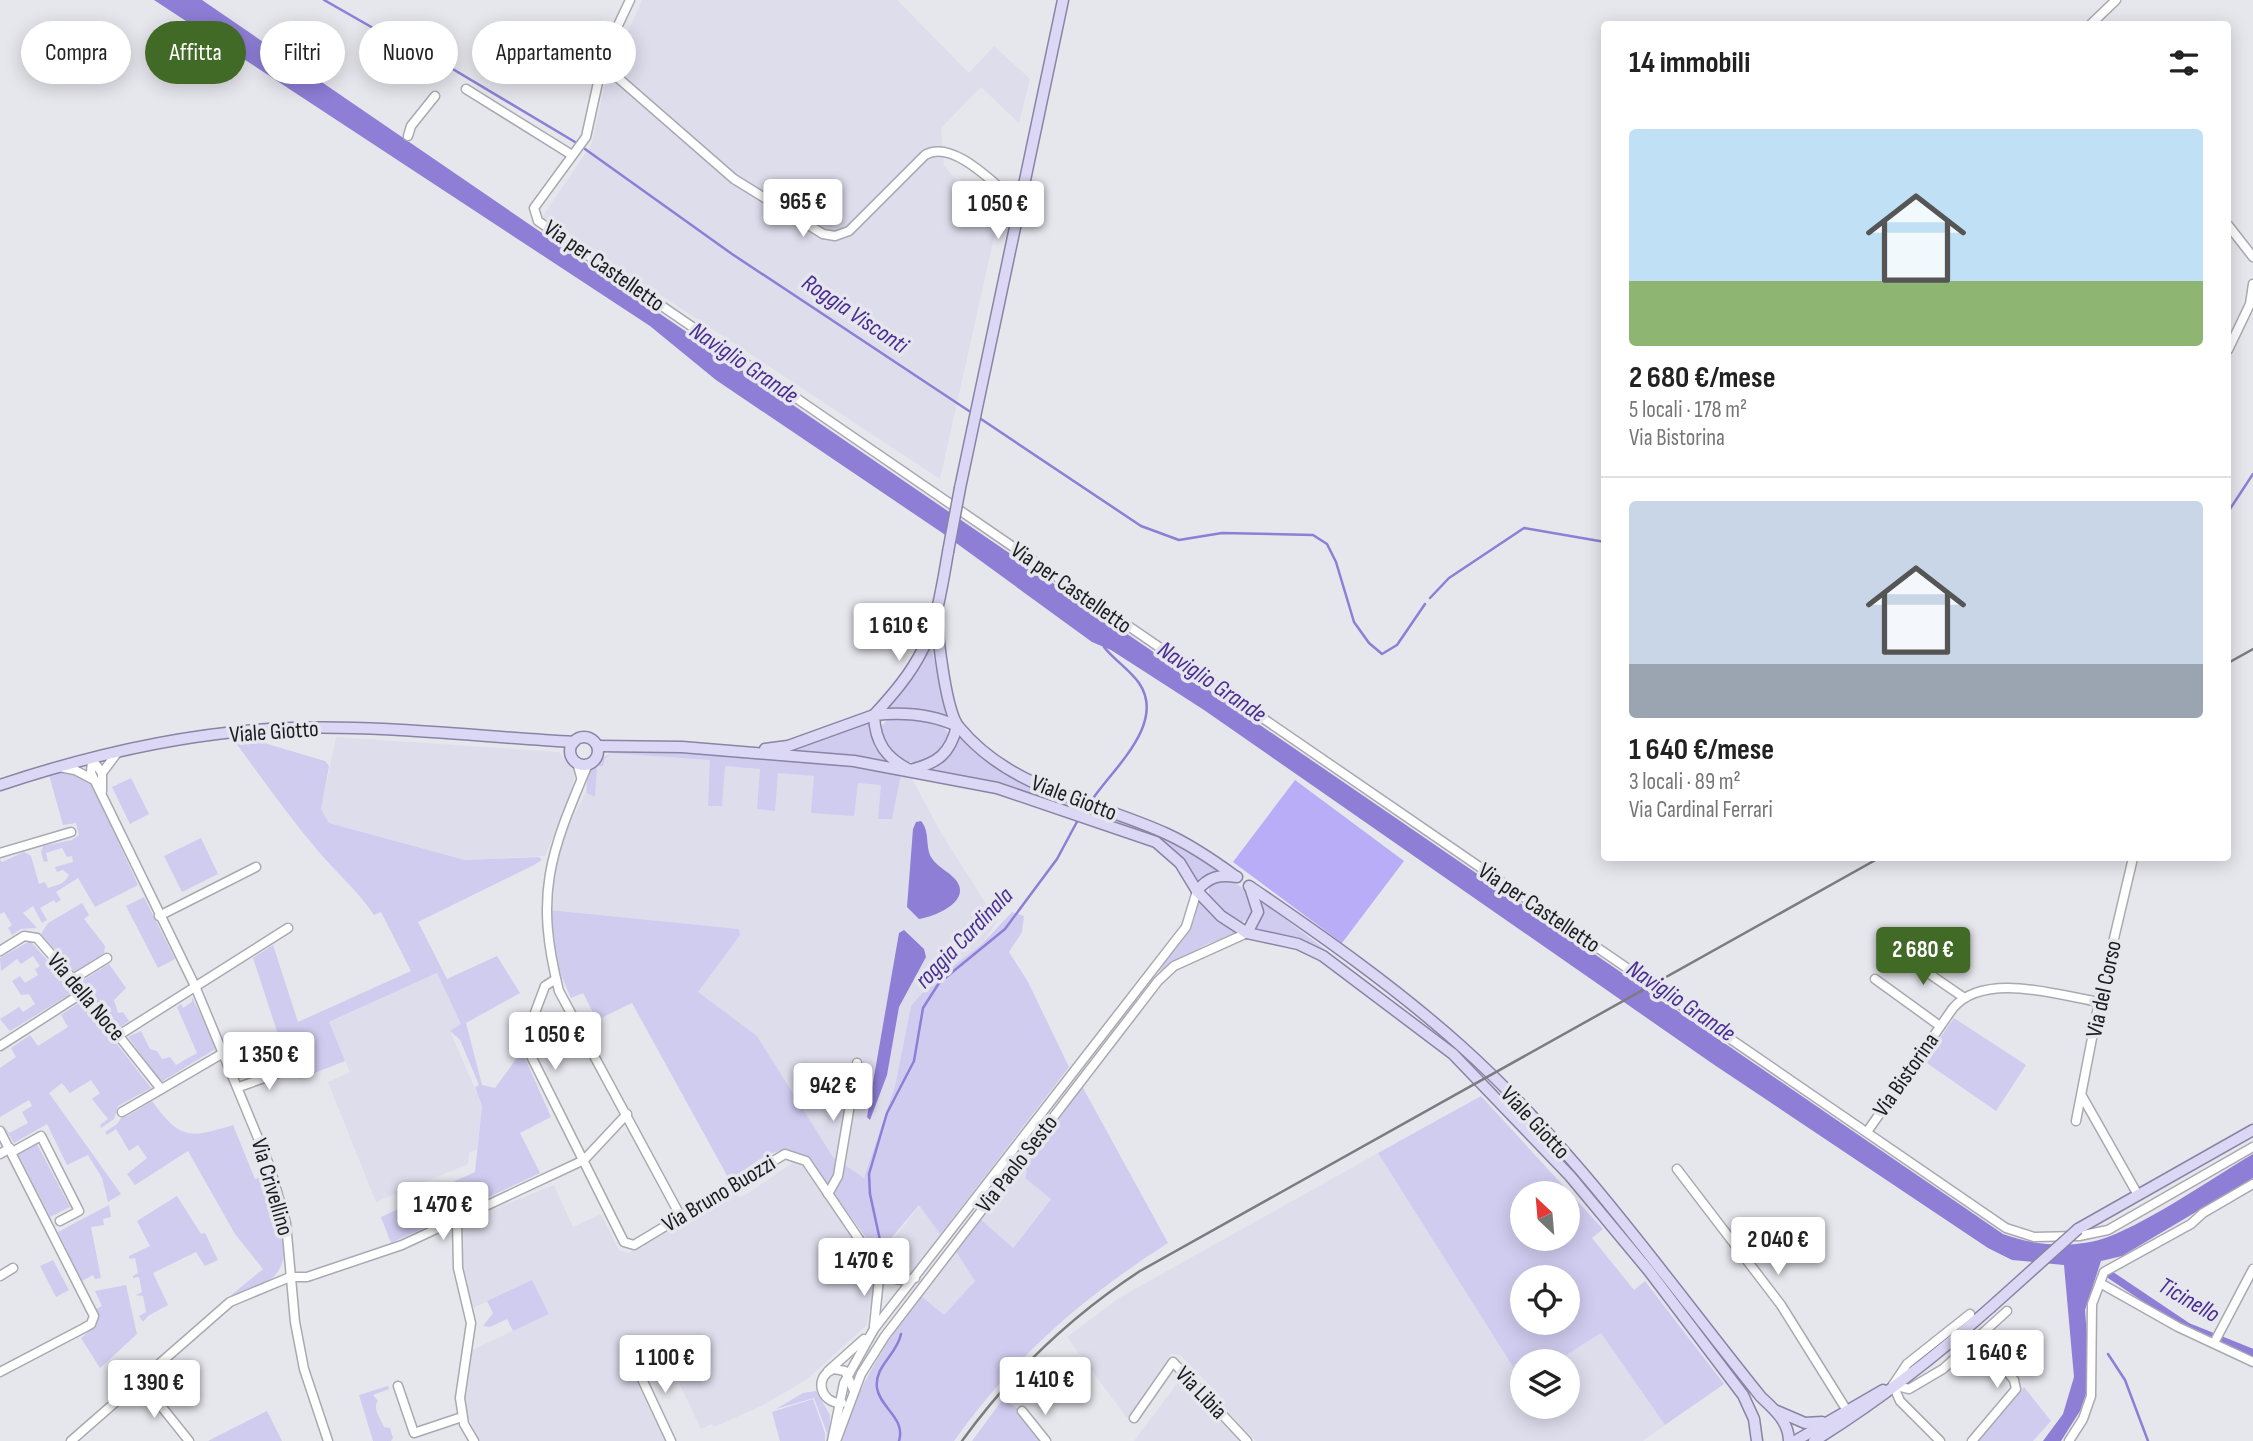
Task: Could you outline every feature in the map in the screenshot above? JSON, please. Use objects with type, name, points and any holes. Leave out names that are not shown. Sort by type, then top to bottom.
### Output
[{"type":"main road","points":[[911,769],[938,761],[952,744],[957,726],[939,653],[937,618],[960,488],[1063,0]]},
{"type":"main road","points":[[874,715],[919,661],[937,618]]},
{"type":"main road","name":"Viale Giotto","points":[[874,715],[880,746],[888,757],[911,769]]},
{"type":"main road","name":"Viale Giotto","points":[[740,751],[788,746],[874,715],[912,715],[957,726],[1003,767],[1035,785],[1166,833],[1204,853],[1325,938],[1461,1046],[1576,1166],[1761,1397],[1774,1409],[1787,1429],[1789,1441]]},
{"type":"main road","name":"Viale Giotto","points":[[0,785],[92,759],[198,737],[290,728],[370,728],[574,742],[587,737],[598,747],[740,751],[911,769],[997,788],[1156,842],[1180,863],[1197,891],[1221,916],[1247,933],[1297,944],[1323,956],[1453,1054],[1500,1099],[1641,1260],[1727,1372],[1749,1407],[1757,1441]]},
{"type":"main road","points":[[553,741],[583,760]]},
{"type":"main road","points":[[574,742],[583,760]]},
{"type":"main road","name":"Viale Giotto","points":[[583,760],[620,746]]},
{"type":"main road","points":[[583,760],[598,747]]},
{"type":"main road","points":[[1197,891],[1211,878],[1220,875],[1237,877]]},
{"type":"main road","points":[[1247,933],[1258,912],[1249,886]]},
{"type":"main road","points":[[1814,1441],[1939,1353],[2078,1229],[2252,1133]]},
{"type":"main road","points":[[1795,1441],[1846,1409],[1894,1385]]},
{"type":"main road","name":"Viale Giotto","points":[[1774,1409],[1805,1423],[1829,1419]]},
{"type":"street","name":"Via per Castelletto","points":[[621,21],[630,0]]},
{"type":"street","points":[[2094,21],[2116,0]]},
{"type":"street","name":"Via per Castelletto","points":[[597,84],[586,137],[534,208],[538,221],[972,516],[1058,580],[2006,1228],[2034,1237],[2079,1236],[2108,1230],[2253,1147]]},
{"type":"street","points":[[626,84],[734,179],[823,234],[842,234],[855,226],[925,155],[936,150],[956,154],[1020,206]]},
{"type":"street","points":[[466,89],[572,155]]},
{"type":"street","points":[[408,136],[411,125],[435,96]]},
{"type":"street","points":[[2231,229],[2253,257]]},
{"type":"street","points":[[2231,344],[2250,304],[2253,284]]},
{"type":"street","points":[[92,759],[102,773],[117,753]]},
{"type":"street","name":"Via Crivellino","points":[[92,759],[90,773],[195,986],[225,1052],[270,1167],[286,1223],[290,1277],[304,1369],[328,1441]]},
{"type":"street","points":[[583,760],[581,780],[557,839],[548,876],[545,930],[559,991],[681,1217]]},
{"type":"street","points":[[60,768],[84,773],[95,780]]},
{"type":"street","name":"Via Crivellino","points":[[102,773],[102,793]]},
{"type":"street","points":[[0,853],[71,832]]},
{"type":"street","name":"Via del Corso","points":[[2076,1121],[2099,1002],[2132,861]]},
{"type":"street","points":[[159,916],[257,867]]},
{"type":"street","name":"Via Paolo Sesto","points":[[834,1441],[838,1404],[848,1374],[874,1329],[1186,927],[1197,891]]},
{"type":"street","points":[[119,1035],[288,929]]},
{"type":"street","name":"Via Paolo Sesto","points":[[834,1441],[853,1395],[885,1336],[1158,981],[1174,966],[1247,933]]},
{"type":"street","name":"Via della Noce","points":[[0,951],[24,936],[33,936],[84,992],[161,1089]]},
{"type":"street","points":[[1899,953],[1963,997],[1981,988],[1997,987],[2099,1002]]},
{"type":"street","points":[[73,979],[107,958]]},
{"type":"street","points":[[556,979],[545,986],[524,1042],[584,1160]]},
{"type":"street","points":[[1875,979],[1940,1026]]},
{"type":"street","points":[[0,1046],[84,992]]},
{"type":"street","name":"Via Bistorina","points":[[1867,1132],[1963,997]]},
{"type":"street","points":[[122,1112],[225,1052]]},
{"type":"street","points":[[828,1194],[838,1176],[857,1063]]},
{"type":"street","points":[[239,1087],[289,1069]]},
{"type":"street","points":[[2082,1096],[2138,1195]]},
{"type":"street","points":[[71,1441],[230,1302],[290,1277],[307,1277],[402,1245],[584,1160],[627,1114]]},
{"type":"street","points":[[0,1131],[94,1316],[85,1328],[0,1373]]},
{"type":"street","points":[[0,1154],[41,1136],[79,1211],[60,1221]]},
{"type":"street","name":"Via Bruno Buozzi","points":[[584,1160],[624,1242],[628,1245],[634,1245],[785,1154],[806,1161],[880,1270]]},
{"type":"street","points":[[1677,1169],[1781,1305],[1846,1409],[1846,1421]]},
{"type":"street","points":[[2068,1441],[2083,1419],[2091,1396],[2092,1304],[2107,1268],[2191,1224],[2203,1213],[2253,1184]]},
{"type":"street","points":[[457,1220],[458,1268],[471,1323],[460,1398],[462,1417],[474,1441]]},
{"type":"street","points":[[0,1276],[13,1268]]},
{"type":"street","points":[[2216,1339],[2253,1269]]},
{"type":"street","points":[[880,1270],[892,1279],[904,1281],[915,1278]]},
{"type":"street","points":[[874,1329],[880,1270]]},
{"type":"street","points":[[2099,1283],[2178,1327],[2216,1339],[2253,1362]]},
{"type":"street","points":[[1894,1385],[1905,1389],[1913,1387],[1943,1369],[2007,1311]]},
{"type":"street","points":[[1894,1385],[1906,1364],[1970,1314]]},
{"type":"street","name":"Via Paolo Sesto","points":[[828,1371],[874,1329]]},
{"type":"street","points":[[1972,1441],[2016,1389],[2014,1380],[1980,1338]]},
{"type":"street","points":[[634,1362],[671,1441]]},
{"type":"street","name":"Via Libia","points":[[1134,1418],[1173,1362],[1247,1441]]},
{"type":"street","points":[[840,1369],[848,1374],[853,1395],[838,1404],[828,1400],[821,1390],[821,1379],[828,1371],[840,1369]]},
{"type":"street","points":[[141,1381],[189,1441]]},
{"type":"street","points":[[1894,1385],[1900,1401],[1940,1441]]},
{"type":"street","points":[[398,1386],[414,1433],[462,1417]]},
{"type":"street","points":[[1022,1411],[1046,1441]]},
{"type":"shaded area","points":[[154,0],[202,0],[233,21],[186,21]]},
{"type":"shaded area","points":[[642,0],[897,0],[969,73],[994,46],[1030,79],[1019,123],[981,87],[941,128],[944,166],[997,224],[940,479],[542,217],[591,145],[605,84],[636,84],[636,21],[633,21]]},
{"type":"shaded area","points":[[246,30],[260,40],[260,70],[246,60]]},
{"type":"shaded area","points":[[282,84],[325,84],[2003,1234],[2041,1243],[2096,1241],[2144,1220],[2253,1154],[2253,1178],[2122,1256],[2101,1261],[2085,1310],[2089,1361],[2086,1394],[2080,1411],[2061,1441],[2043,1441],[2063,1414],[2074,1377],[2064,1265],[2012,1260],[1988,1248],[1713,1064],[1204,710],[1111,650],[1092,642],[941,532],[716,380],[650,326]]},
{"type":"shaded area","points":[[931,648],[950,719],[884,710],[908,684]]},
{"type":"shaded area","points":[[895,718],[939,725],[949,735],[948,742],[943,750],[925,760],[902,760],[889,752],[879,729],[887,720]]},
{"type":"shaded area","points":[[871,721],[874,746],[886,762],[822,753],[786,753],[785,750]]},
{"type":"shaded area","points":[[959,734],[1008,775],[1077,807],[930,770],[951,754]]},
{"type":"shaded area","points":[[244,737],[325,761],[329,766],[321,809],[329,823],[465,860],[539,857],[542,860],[418,922],[447,979],[497,956],[520,993],[466,1023],[482,1085],[495,1088],[519,1055],[525,1058],[551,1117],[520,1133],[540,1173],[459,1211],[437,1194],[442,1187],[475,1172],[482,1106],[475,1087],[479,1085],[460,1040],[450,1031],[461,1024],[437,973],[329,1022],[345,1061],[299,1079],[293,1063],[288,1065],[253,958],[273,945],[298,1022],[411,971],[381,912],[374,915],[318,851],[233,739]]},
{"type":"shaded area","points":[[336,737],[559,752],[575,772],[571,793],[545,856],[465,860],[329,823],[321,809]]},
{"type":"shaded area","points":[[627,748],[759,755],[901,774],[892,819],[878,819],[881,785],[858,783],[854,816],[811,813],[814,776],[778,773],[775,811],[757,809],[760,769],[725,766],[722,806],[708,806],[710,760],[612,753]]},
{"type":"shaded area","points":[[616,750],[834,764],[910,775],[941,833],[997,921],[982,944],[930,984],[911,1006],[895,1086],[864,1179],[833,1157],[757,1036],[697,992],[739,935],[739,929],[550,910],[552,876],[562,840],[586,791],[590,772],[602,758]]},
{"type":"shaded area","points":[[612,753],[605,758],[603,766],[597,766],[595,797],[587,793],[588,776],[592,769],[603,758]]},
{"type":"shaded area","points":[[68,770],[84,775],[92,784],[138,885],[95,907],[78,878],[56,892],[61,900],[56,903],[54,900],[40,908],[47,920],[42,923],[33,906],[23,913],[37,928],[21,929],[12,935],[8,928],[12,925],[4,912],[0,914],[0,860],[2,862],[24,852],[31,856],[39,884],[45,882],[48,888],[65,881],[69,875],[63,870],[57,872],[55,867],[73,862],[72,856],[67,857],[62,848],[46,853],[48,861],[44,862],[41,852],[43,846],[72,840],[79,835],[76,823],[63,825],[49,775]]},
{"type":"shaded area","points":[[131,778],[149,814],[130,824],[112,787]]},
{"type":"shaded area","points":[[1295,780],[1404,861],[1342,943],[1233,862]]},
{"type":"shaded area","points":[[921,821],[926,829],[931,857],[960,887],[956,901],[950,906],[934,915],[919,919],[907,907],[913,829],[916,822]]},
{"type":"shaded area","points":[[1152,834],[1190,850],[1223,873],[1211,874],[1198,884],[1181,858]]},
{"type":"shaded area","points":[[201,838],[218,874],[182,892],[164,856]]},
{"type":"shaded area","points":[[1224,880],[1241,887],[1248,895],[1253,913],[1250,918],[1240,923],[1209,899],[1209,887],[1215,881]]},
{"type":"shaded area","points":[[144,897],[175,959],[158,968],[126,906]]},
{"type":"shaded area","points":[[1199,900],[1239,932],[1205,945],[1158,972],[1194,921]]},
{"type":"shaded area","points":[[1260,900],[1331,954],[1255,929],[1260,917]]},
{"type":"shaded area","points":[[82,903],[89,915],[84,919],[105,946],[104,953],[74,972],[41,934],[48,923]]},
{"type":"shaded area","points":[[550,910],[739,929],[740,935],[698,992],[757,1036],[833,1157],[864,1178],[895,1086],[911,1006],[930,984],[982,944],[1012,912],[1024,916],[1022,932],[1009,952],[1028,982],[1069,1067],[940,1234],[919,1205],[878,1254],[810,1161],[799,1154],[778,1151],[768,1154],[730,1181],[632,1003],[597,1020],[583,993],[571,998],[558,968]]},
{"type":"shaded area","points":[[904,930],[924,949],[926,957],[899,1007],[887,1075],[870,1120],[867,1117],[899,933]]},
{"type":"shaded area","points":[[30,941],[75,991],[10,1031],[0,1019],[19,1007],[23,1012],[35,1004],[29,994],[21,995],[12,981],[20,976],[25,983],[38,975],[35,969],[40,966],[33,956],[21,964],[17,959],[1,971],[0,958]]},
{"type":"shaded area","points":[[109,964],[126,988],[114,1000],[118,1013],[123,1012],[129,1021],[120,1027],[82,981]]},
{"type":"shaded area","points":[[437,973],[462,1024],[450,1031],[482,1105],[477,1149],[469,1153],[468,1164],[376,1202],[328,1082],[350,1072],[328,1023]]},
{"type":"shaded area","points":[[192,997],[217,1048],[161,1082],[128,1037],[141,1031],[150,1049],[157,1051],[162,1059],[170,1057],[176,1065],[197,1053],[177,1007],[181,1004],[183,1008],[192,1002]]},
{"type":"shaded area","points":[[83,1000],[151,1088],[118,1106],[114,1119],[101,1128],[100,1125],[108,1119],[92,1099],[100,1093],[91,1080],[70,1093],[62,1083],[49,1093],[121,1194],[108,1202],[102,1178],[88,1155],[67,1165],[47,1124],[14,1143],[1,1122],[9,1133],[28,1123],[22,1112],[32,1106],[29,1100],[0,1117],[0,1068],[16,1057],[11,1048],[30,1035],[38,1046],[68,1027],[61,1015]]},
{"type":"shaded area","points":[[1954,1018],[2026,1065],[1996,1111],[1924,1061]]},
{"type":"shaded area","points":[[1082,1086],[1168,1243],[1107,1285],[1051,1331],[1001,1382],[954,1441],[842,1441],[864,1383],[885,1346],[920,1295],[944,1315],[975,1281],[955,1250],[979,1218],[1013,1248],[1051,1199],[1025,1178],[1027,1170],[1022,1164]]},
{"type":"shaded area","points":[[1481,1096],[1559,1181],[1510,1181],[1510,1251],[1580,1251],[1580,1204],[1603,1229],[1592,1238],[1634,1290],[1645,1281],[1724,1384],[1665,1425],[1601,1333],[1576,1349],[1510,1349],[1510,1362],[1378,1153]]},
{"type":"shaded area","points":[[152,1101],[170,1123],[186,1133],[195,1134],[233,1125],[255,1179],[267,1175],[280,1211],[285,1239],[282,1264],[276,1274],[266,1282],[228,1298],[263,1269],[235,1234],[188,1151],[135,1185],[127,1174],[147,1158],[138,1145],[129,1151],[116,1129],[107,1135],[105,1132],[117,1124],[124,1114],[126,1117]]},
{"type":"shaded area","points":[[37,1144],[70,1207],[50,1217],[18,1154]]},
{"type":"shaded area","points":[[1378,1153],[1510,1362],[1510,1419],[1580,1419],[1580,1349],[1576,1349],[1601,1333],[1665,1425],[1643,1441],[1256,1441],[1221,1404],[1221,1397],[1180,1355],[1171,1354],[1127,1418],[1067,1337],[1119,1298]]},
{"type":"shaded area","points":[[795,1161],[802,1165],[870,1264],[874,1291],[866,1326],[806,1380],[761,1406],[714,1427],[712,1424],[701,1429],[661,1345],[627,1363],[665,1441],[480,1441],[462,1404],[470,1351],[549,1314],[532,1280],[473,1308],[463,1269],[463,1227],[469,1219],[554,1185],[573,1227],[601,1214],[619,1250],[629,1253],[735,1188],[739,1197],[747,1194]]},
{"type":"shaded area","points":[[1022,1164],[1027,1170],[1025,1178],[1051,1198],[1012,1249],[979,1218]]},
{"type":"shaded area","points":[[177,1196],[201,1234],[205,1233],[218,1260],[205,1266],[196,1252],[153,1273],[168,1305],[148,1316],[143,1322],[139,1316],[146,1312],[143,1296],[136,1295],[142,1292],[139,1277],[133,1278],[138,1273],[135,1258],[129,1259],[129,1256],[150,1246],[137,1221]]},
{"type":"shaded area","points":[[422,1198],[443,1219],[391,1243],[381,1217]]},
{"type":"shaded area","points":[[109,1205],[111,1217],[103,1219],[104,1225],[91,1227],[101,1278],[95,1279],[93,1275],[82,1281],[58,1232]]},
{"type":"shaded area","points":[[920,1205],[943,1238],[913,1276],[905,1278],[884,1251]]},
{"type":"shaded area","points":[[955,1250],[976,1280],[944,1315],[920,1295]]},
{"type":"shaded area","points":[[53,1260],[69,1290],[56,1297],[40,1266]]},
{"type":"shaded area","points":[[532,1280],[549,1314],[513,1331],[507,1319],[490,1327],[483,1326],[493,1313],[487,1301]]},
{"type":"shaded area","points":[[126,1285],[137,1334],[100,1368],[81,1338],[93,1326],[96,1309],[102,1306],[95,1291]]},
{"type":"shaded area","points":[[1180,1380],[1239,1441],[1134,1441]]},
{"type":"shaded area","points":[[388,1386],[389,1389],[373,1395],[378,1401],[376,1410],[379,1417],[384,1427],[390,1428],[393,1438],[391,1441],[373,1441],[359,1395]]},
{"type":"shaded area","points":[[2024,1387],[2051,1421],[2033,1441],[1977,1441]]},
{"type":"shaded area","points":[[816,1391],[830,1415],[829,1441],[826,1441],[827,1433],[814,1398],[776,1409],[803,1393]]},
{"type":"shaded area","points":[[813,1399],[825,1433],[825,1441],[780,1441],[772,1412]]},
{"type":"shaded area","points":[[1003,1399],[1018,1409],[1043,1441],[972,1441]]},
{"type":"shaded area","points":[[267,1411],[282,1441],[208,1441]]},
{"type":"waterway","name":"Roggia Visconti","points":[[324,0],[429,60],[436,59],[575,142]]},
{"type":"waterway","name":"Roggia Visconti","points":[[585,149],[732,254],[969,411]]},
{"type":"waterway","points":[[981,419],[1141,526],[1179,540],[1222,533],[1313,535],[1327,544],[1336,562],[1354,622],[1369,643],[1382,654],[1397,645],[1425,604]]},
{"type":"waterway","name":"Roggia Visconti","points":[[2231,507],[2253,474]]},
{"type":"waterway","name":"Roggia Visconti","points":[[1430,598],[1449,578],[1524,528],[1601,541]]},
{"type":"waterway","name":"roggia Cardinala","points":[[1094,797],[1135,743],[1146,713],[1146,698],[1139,683],[1104,647]]},
{"type":"waterway","name":"roggia Cardinala","points":[[883,1254],[870,1194],[869,1174],[887,1113],[914,1061],[923,1008],[939,983],[1005,929],[1057,859],[1079,818]]},
{"type":"waterway","name":"Ticinello","points":[[2109,1274],[2188,1327],[2253,1353]]},
{"type":"waterway","name":"roggia Cardinala","points":[[899,1441],[899,1426],[879,1395],[877,1380],[901,1334]]},
{"type":"waterway","points":[[2108,1354],[2125,1380],[2148,1441]]},
{"type":"railway","points":[[2231,661],[2253,649]]},
{"type":"railway","points":[[962,1441],[1021,1369],[1090,1307],[1140,1271],[1874,861]]},
{"type":"water label","name":"Naviglio Grande","points":[[744,363]]},
{"type":"water label","name":"Naviglio Grande","points":[[1212,682]]},
{"type":"water label","name":"Naviglio Grande","points":[[1681,1001]]}]
